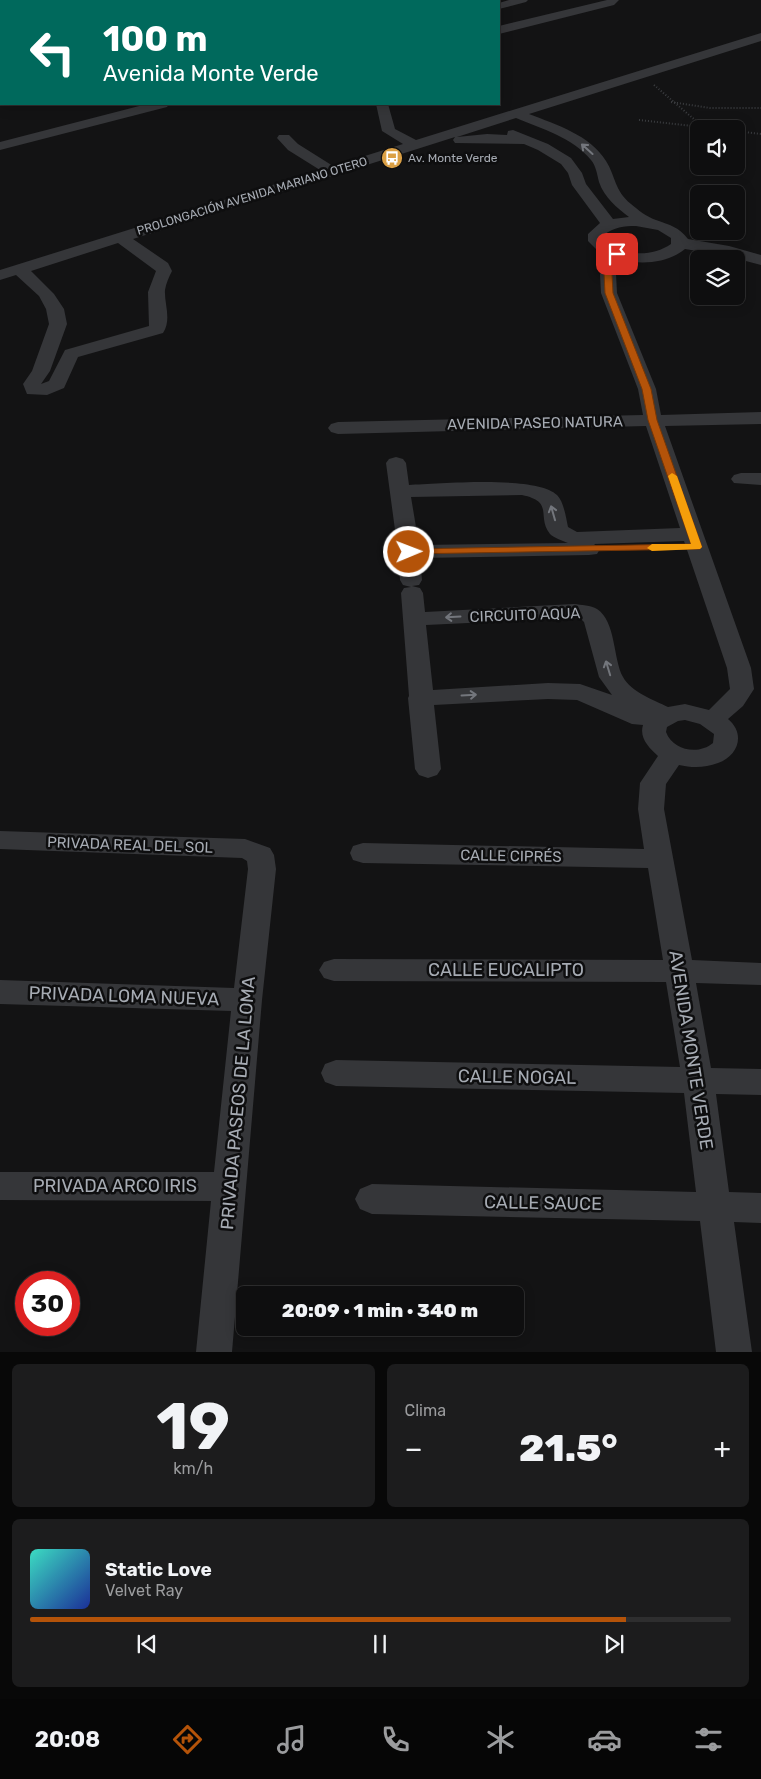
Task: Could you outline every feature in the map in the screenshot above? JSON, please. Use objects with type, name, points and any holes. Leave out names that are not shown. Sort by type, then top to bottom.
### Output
[{"type":"street","points":[[500,6],[522,0]]},
{"type":"street","points":[[500,30],[610,3],[613,0]]},
{"type":"street","name":"PROLONGACIÓN AVENIDA MARIANO OTERO","points":[[0,275],[414,145],[491,125],[558,104],[642,74],[761,37]]},
{"type":"street","points":[[558,104],[551,120],[562,133]]},
{"type":"street","points":[[0,146],[158,105]]},
{"type":"street","points":[[382,105],[389,131],[414,145]]},
{"type":"street","points":[[521,115],[562,133],[588,148],[603,168],[607,184],[620,202],[650,223],[670,230],[678,236],[680,243]]},
{"type":"street","points":[[258,193],[310,185],[451,141],[491,125],[532,141],[557,154],[572,169],[579,185],[609,225]]},
{"type":"street","points":[[451,141],[487,138],[532,141],[550,138],[562,133]]},
{"type":"street","points":[[284,138],[293,147],[331,171]]},
{"type":"street","points":[[572,169],[589,170],[603,168]]},
{"type":"street","points":[[579,185],[607,184]]},
{"type":"street","points":[[650,223],[628,222],[609,225],[596,234],[596,241],[604,248],[617,254],[633,257],[658,256],[671,252],[680,243]]},
{"type":"street","points":[[19,269],[46,294],[55,309],[58,324],[41,371],[32,384],[34,390],[41,391],[57,384],[71,354],[157,329],[159,324],[157,287],[164,271],[162,266],[120,237]]},
{"type":"street","points":[[680,243],[729,250],[761,260]]},
{"type":"street","points":[[617,254],[608,274],[609,293],[647,389],[653,420],[739,668],[742,688],[734,701],[713,720]]},
{"type":"street","name":"AVENIDA PASEO NATURA","points":[[338,428],[761,418]]},
{"type":"street","points":[[396,463],[409,552],[420,698],[428,769]]},
{"type":"street","points":[[401,491],[522,489],[535,491],[550,500],[559,531],[574,538],[695,540]]},
{"type":"street","points":[[409,552],[695,540]]},
{"type":"street","name":"CIRCUITO AQUA","points":[[415,619],[574,611],[588,613],[596,620],[608,673],[615,684],[660,721]]},
{"type":"street","points":[[420,698],[548,691],[580,692],[660,721],[685,712],[707,716],[722,728],[726,735],[726,742],[716,754],[701,758],[683,758],[673,754],[657,742],[654,735],[660,721]]},
{"type":"street","name":"AVENIDA MONTE VERDE","points":[[673,754],[653,783],[651,809],[698,1080],[734,1352]]},
{"type":"street","name":"PRIVADA REAL DEL SOL","points":[[0,840],[245,849],[260,855]]},
{"type":"street","name":"CALLE CIPRÉS","points":[[363,853],[659,859]]},
{"type":"street","name":"PRIVADA PASEOS DE LA LOMA","points":[[214,1352],[247,1000],[262,869],[260,855]]},
{"type":"street","name":"CALLE EUCALIPTO","points":[[334,970],[678,971],[761,974]]},
{"type":"street","name":"PRIVADA LOMA NUEVA","points":[[0,992],[247,1000]]},
{"type":"street","name":"CALLE NOGAL","points":[[336,1073],[761,1082]]},
{"type":"street","name":"PRIVADA ARCO IRIS","points":[[0,1186],[230,1187]]},
{"type":"street","name":"CALLE SAUCE","points":[[372,1200],[761,1208]]},
{"type":"path","points":[[642,74],[671,102],[694,120]]},
{"type":"path","points":[[671,102],[710,108],[761,108]]},
{"type":"path","points":[[638,120],[690,126]]},
{"type":"path","points":[[745,132],[761,134]]},
{"type":"slow traffic","points":[[652,548],[697,547],[672,476]]},
{"type":"place","name":"Av. Monte Verde","points":[[392,158]]},
{"type":"route","points":[[409,552],[697,547],[653,420],[647,389],[609,293],[608,274],[617,254]]}]
